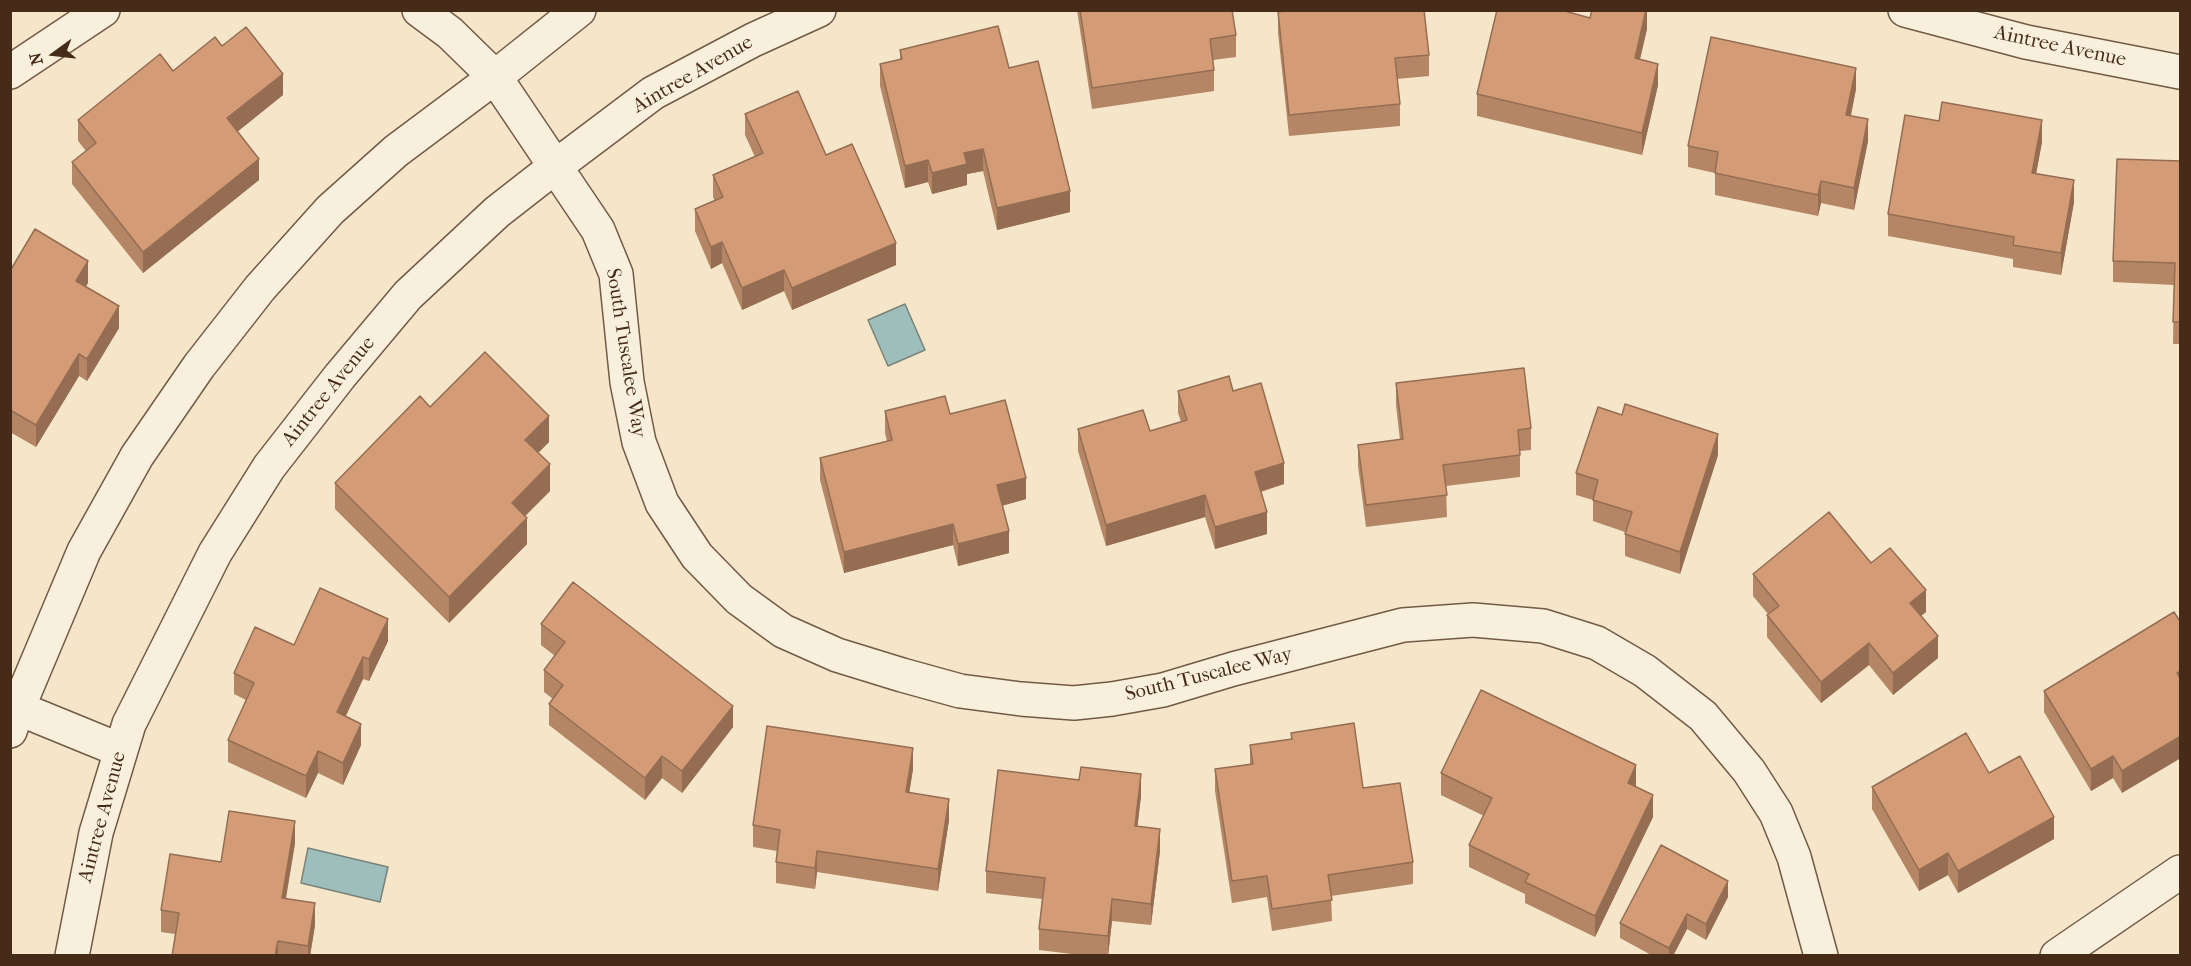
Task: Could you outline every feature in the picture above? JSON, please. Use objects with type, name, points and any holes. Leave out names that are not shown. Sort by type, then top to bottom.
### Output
[{"type":"street","points":[[10,72],[103,10]]},
{"type":"street","name":"South Tuscalee Way","points":[[419,10],[450,33],[495,77],[598,230],[616,274],[627,382],[639,442],[662,503],[697,556],[739,599],[783,631],[837,654],[960,691],[1074,703],[1163,690],[1403,625],[1473,620],[1543,626],[1597,643],[1645,670],[1703,717],[1749,771],[1776,813],[1794,857],[1821,956]]},
{"type":"street","points":[[120,750],[13,715],[84,551],[137,456],[199,366],[260,288],[330,210],[396,151],[495,77],[579,10]]},
{"type":"street","name":"Aintree Avenue","points":[[72,956],[96,833],[120,750],[134,715],[215,553],[269,467],[340,376],[408,295],[497,212],[556,166],[652,93],[753,40],[819,10]]},
{"type":"street","name":"Aintree Avenue","points":[[1905,10],[2026,42],[2181,72]]},
{"type":"street","points":[[2057,956],[2181,872]]},
{"type":"water","points":[[905,304],[925,350],[888,366],[868,320]]},
{"type":"water","points":[[308,848],[388,867],[380,902],[301,883]]},
{"type":"building","points":[[1080,10],[1232,10],[1236,35],[1210,39],[1214,70],[1092,88]]},
{"type":"building","points":[[1291,10],[1424,10],[1429,55],[1395,58],[1400,104],[1289,115],[1278,12]]},
{"type":"building","points":[[1497,10],[1561,10],[1590,18],[1592,10],[1646,10],[1635,58],[1658,64],[1642,133],[1477,94]]},
{"type":"building","points":[[998,26],[1009,68],[1038,61],[1070,191],[997,208],[983,149],[964,153],[967,164],[932,173],[928,160],[905,166],[880,64],[902,59],[900,50]]},
{"type":"building","points":[[246,27],[283,74],[227,118],[259,159],[143,252],[72,162],[96,143],[78,120],[160,54],[173,71],[215,37],[222,46]]},
{"type":"building","points":[[1711,37],[1856,68],[1846,115],[1868,119],[1854,188],[1821,181],[1818,195],[1715,173],[1718,152],[1688,146]]},
{"type":"building","points":[[798,91],[826,155],[852,144],[896,243],[792,288],[784,270],[742,288],[722,242],[711,247],[695,209],[723,197],[713,175],[763,153],[745,114]]},
{"type":"building","points":[[1942,102],[2042,120],[2032,173],[2074,180],[2061,253],[2013,245],[2014,237],[1888,214],[1905,115],[1939,121]]},
{"type":"building","points":[[2117,159],[2181,161],[2181,322],[2173,322],[2175,263],[2113,261]]},
{"type":"building","points":[[35,229],[88,261],[76,281],[119,306],[87,359],[79,354],[36,425],[10,410],[10,271]]},
{"type":"building","points":[[485,352],[549,416],[525,440],[550,464],[512,503],[527,518],[449,597],[335,483],[420,396],[430,407]]},
{"type":"building","points":[[1524,368],[1531,428],[1518,430],[1520,455],[1443,465],[1447,495],[1366,505],[1358,445],[1403,439],[1396,383]]},
{"type":"building","points":[[1229,376],[1233,391],[1261,383],[1284,463],[1255,472],[1267,512],[1215,527],[1205,495],[1106,525],[1078,429],[1143,410],[1150,431],[1187,420],[1178,391]]},
{"type":"building","points":[[945,396],[950,414],[1005,400],[1026,478],[997,485],[1009,531],[958,544],[953,524],[844,552],[820,458],[892,440],[885,411]]},
{"type":"building","points":[[1625,404],[1718,434],[1680,552],[1625,534],[1632,512],[1593,500],[1598,480],[1576,473],[1598,407],[1622,415]]},
{"type":"building","points":[[1829,512],[1871,563],[1890,548],[1926,590],[1910,603],[1938,636],[1893,673],[1869,643],[1821,682],[1767,615],[1779,606],[1753,574]]},
{"type":"building","points":[[573,582],[733,706],[682,771],[662,756],[645,778],[549,704],[563,685],[544,670],[565,642],[541,624]]},
{"type":"building","points":[[320,588],[388,619],[369,659],[363,657],[337,712],[361,724],[343,763],[318,751],[306,776],[228,740],[254,683],[234,673],[255,627],[294,645]]},
{"type":"building","points":[[2174,612],[2181,623],[2181,671],[2177,673],[2181,680],[2181,736],[2122,771],[2113,756],[2091,769],[2044,691]]},
{"type":"building","points":[[1481,690],[1636,765],[1628,783],[1653,795],[1595,916],[1525,882],[1529,874],[1469,845],[1492,798],[1441,773]]},
{"type":"building","points":[[1354,723],[1363,788],[1400,783],[1413,862],[1328,875],[1332,900],[1272,909],[1267,876],[1232,881],[1215,769],[1253,764],[1250,745],[1292,739],[1291,733]]},
{"type":"building","points":[[767,726],[913,748],[906,792],[949,799],[938,869],[817,851],[815,868],[776,862],[780,830],[753,825]]},
{"type":"building","points":[[1966,733],[1989,773],[2020,756],[2054,817],[1958,871],[1948,853],[1919,870],[1872,787]]},
{"type":"building","points":[[1081,767],[1141,774],[1135,826],[1160,829],[1151,904],[1112,899],[1108,936],[1039,929],[1045,878],[986,871],[998,770],[1079,780]]},
{"type":"building","points":[[229,811],[295,821],[282,898],[315,903],[308,946],[278,941],[275,956],[172,956],[179,913],[161,910],[170,854],[221,862]]},
{"type":"building","points":[[1661,845],[1728,881],[1706,924],[1687,914],[1669,948],[1620,923]]}]
